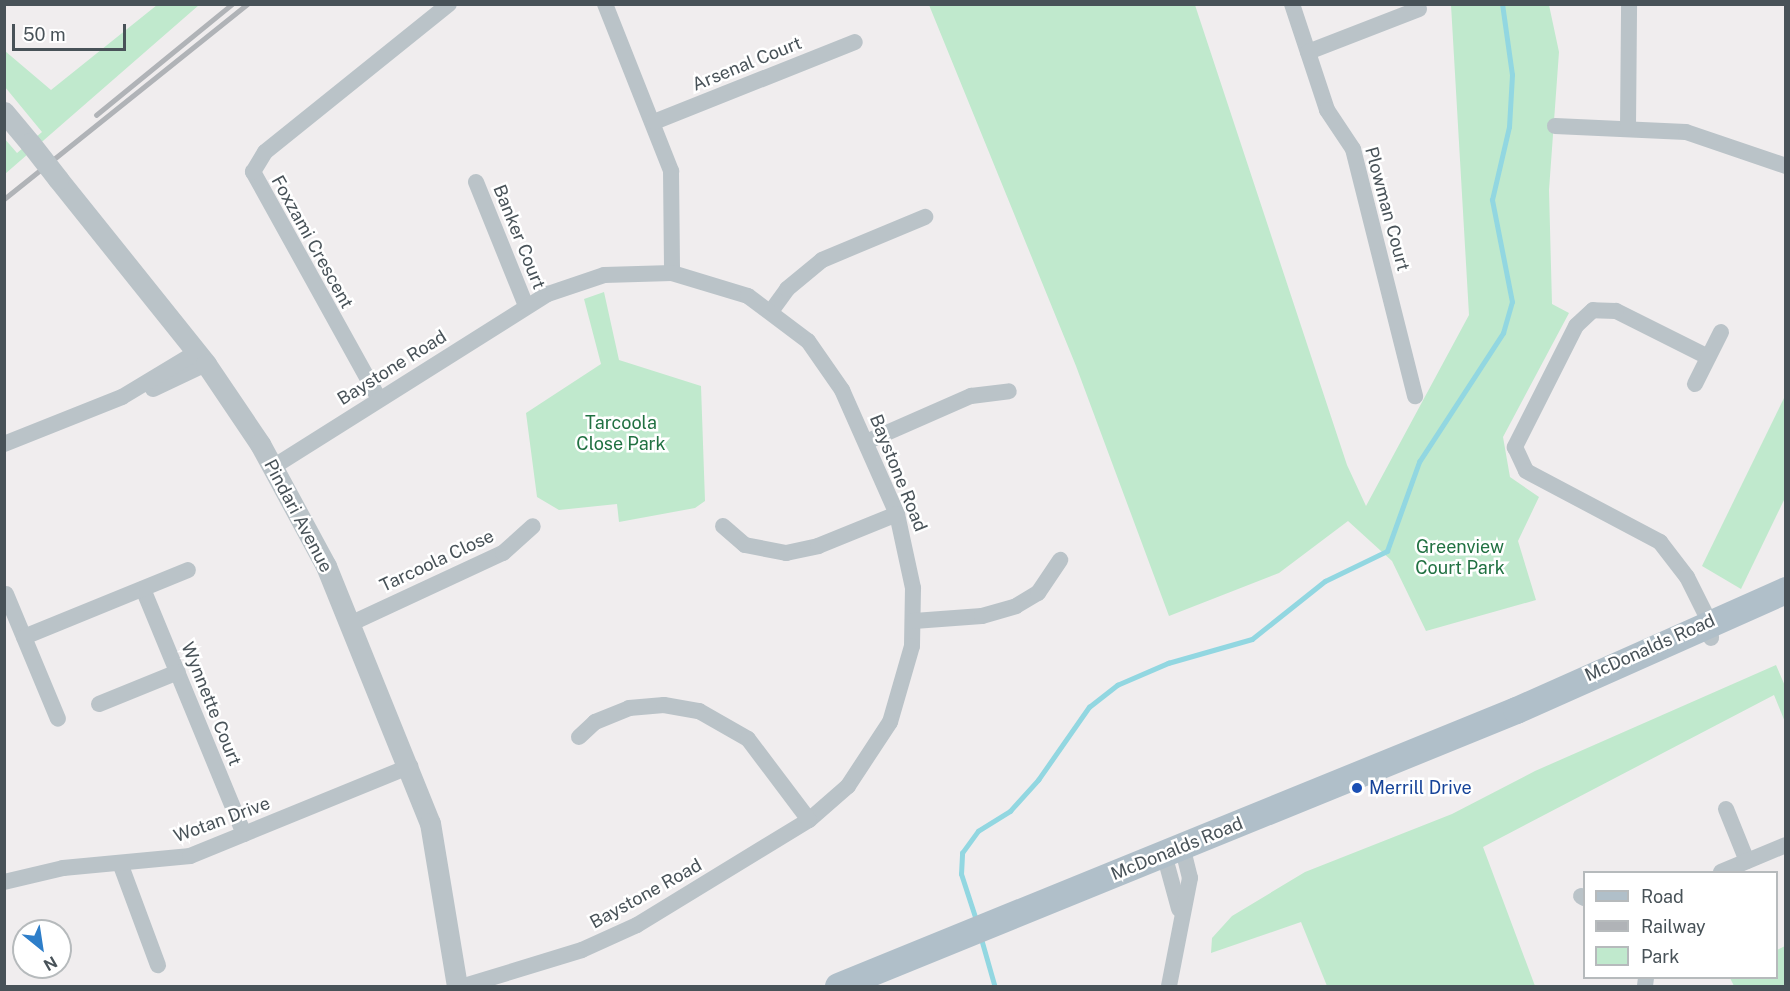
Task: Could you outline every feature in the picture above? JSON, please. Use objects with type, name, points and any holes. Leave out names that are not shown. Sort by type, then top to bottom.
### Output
[{"type":"main road","name":"McDonalds Road","points":[[838,987],[1516,710],[1707,628],[1785,590]]},
{"type":"main road","name":"McDonalds Road","points":[[1707,628],[1785,606]]},
{"type":"street","name":"Foxzami Crescent","points":[[379,399],[253,172],[265,152],[449,4]]},
{"type":"street","points":[[605,4],[654,122],[674,190],[672,273]]},
{"type":"street","name":"Plowman Court","points":[[1292,4],[1330,116],[1353,149],[1415,396]]},
{"type":"street","points":[[1628,128],[1629,4]]},
{"type":"street","points":[[1308,52],[1419,9]]},
{"type":"street","name":"Arsenal Court","points":[[654,122],[855,42]]},
{"type":"street","name":"Pindari Avenue","points":[[4,112],[202,358],[273,467],[352,623],[410,766],[439,862],[457,987]]},
{"type":"street","points":[[1554,126],[1628,128],[1713,138],[1785,166]]},
{"type":"street","name":"Banker Court","points":[[476,182],[526,306]]},
{"type":"street","points":[[772,310],[787,289],[822,260],[925,217]]},
{"type":"street","name":"Baystone Road","points":[[273,467],[526,306],[584,279],[626,272],[672,273],[727,287],[772,310],[822,358],[866,442],[897,514],[909,558],[914,621],[900,698],[879,744],[848,786],[809,820],[618,935],[464,987]]},
{"type":"street","points":[[1707,628],[1687,577],[1654,537],[1526,471],[1515,447],[1576,326],[1593,310],[1616,311],[1708,357]]},
{"type":"street","points":[[1695,384],[1721,332]]},
{"type":"street","points":[[4,444],[122,397],[166,385],[202,358]]},
{"type":"street","points":[[866,442],[971,396],[1009,390]]},
{"type":"street","points":[[723,526],[746,545],[786,553],[818,546],[897,514]]},
{"type":"street","name":"Tarcoola Close","points":[[352,623],[503,553],[533,526]]},
{"type":"street","points":[[914,621],[982,616],[1016,606],[1038,593],[1060,560]]},
{"type":"street","points":[[24,637],[188,570]]},
{"type":"street","name":"Wynnette Court","points":[[143,589],[244,834]]},
{"type":"street","points":[[6,594],[58,719]]},
{"type":"street","points":[[99,704],[178,672]]},
{"type":"street","points":[[579,737],[595,722],[629,708],[664,705],[699,711],[748,739],[809,820]]},
{"type":"street","name":"Wotan Drive","points":[[4,882],[63,868],[190,856],[410,766]]},
{"type":"street","points":[[1726,809],[1747,861]]},
{"type":"street","points":[[1725,871],[1785,845]]},
{"type":"street","points":[[1169,987],[1179,918],[1190,878],[1173,851]]},
{"type":"street","points":[[120,863],[158,965]]},
{"type":"green space","points":[[157,5],[199,5],[5,174],[4,138],[17,153],[42,132],[5,87],[5,51],[51,90]]},
{"type":"green space","name":"Greenview Court Park","points":[[929,5],[1195,5],[1347,465],[1366,506],[1469,315],[1451,5],[1549,5],[1559,52],[1549,190],[1552,304],[1569,313],[1503,437],[1510,477],[1539,497],[1518,541],[1536,600],[1426,631],[1392,561],[1348,521],[1279,573],[1169,616],[1076,366]]},
{"type":"green space","name":"Tarcoola Close Park","points":[[604,292],[619,360],[701,386],[705,501],[695,508],[619,522],[617,504],[559,510],[537,497],[526,413],[601,364],[584,299]]},
{"type":"green space","points":[[1785,396],[1785,498],[1741,589],[1702,566]]},
{"type":"green space","points":[[1776,665],[1785,686],[1785,722],[1774,695],[1483,847],[1535,986],[1327,986],[1301,922],[1211,953],[1212,938],[1232,916],[1305,872],[1452,814],[1535,771]]},
{"type":"green space","points":[[1785,946],[1785,986],[1734,986],[1730,979],[1778,979],[1778,950]]},
{"type":"waterway","points":[[976,920],[961,874],[962,853],[978,831],[1010,811],[1038,780],[1089,707],[1117,685],[1168,663],[1252,639],[1325,581],[1387,551],[1419,462],[1503,333],[1512,302],[1492,200],[1509,127],[1512,75],[1502,4]]},
{"type":"waterway","points":[[981,937],[995,986]]},
{"type":"railway","points":[[96,115],[232,4]]},
{"type":"railway","points":[[4,199],[247,4]]},
{"type":"place","name":"Merrill Drive","points":[[1357,788]]}]
